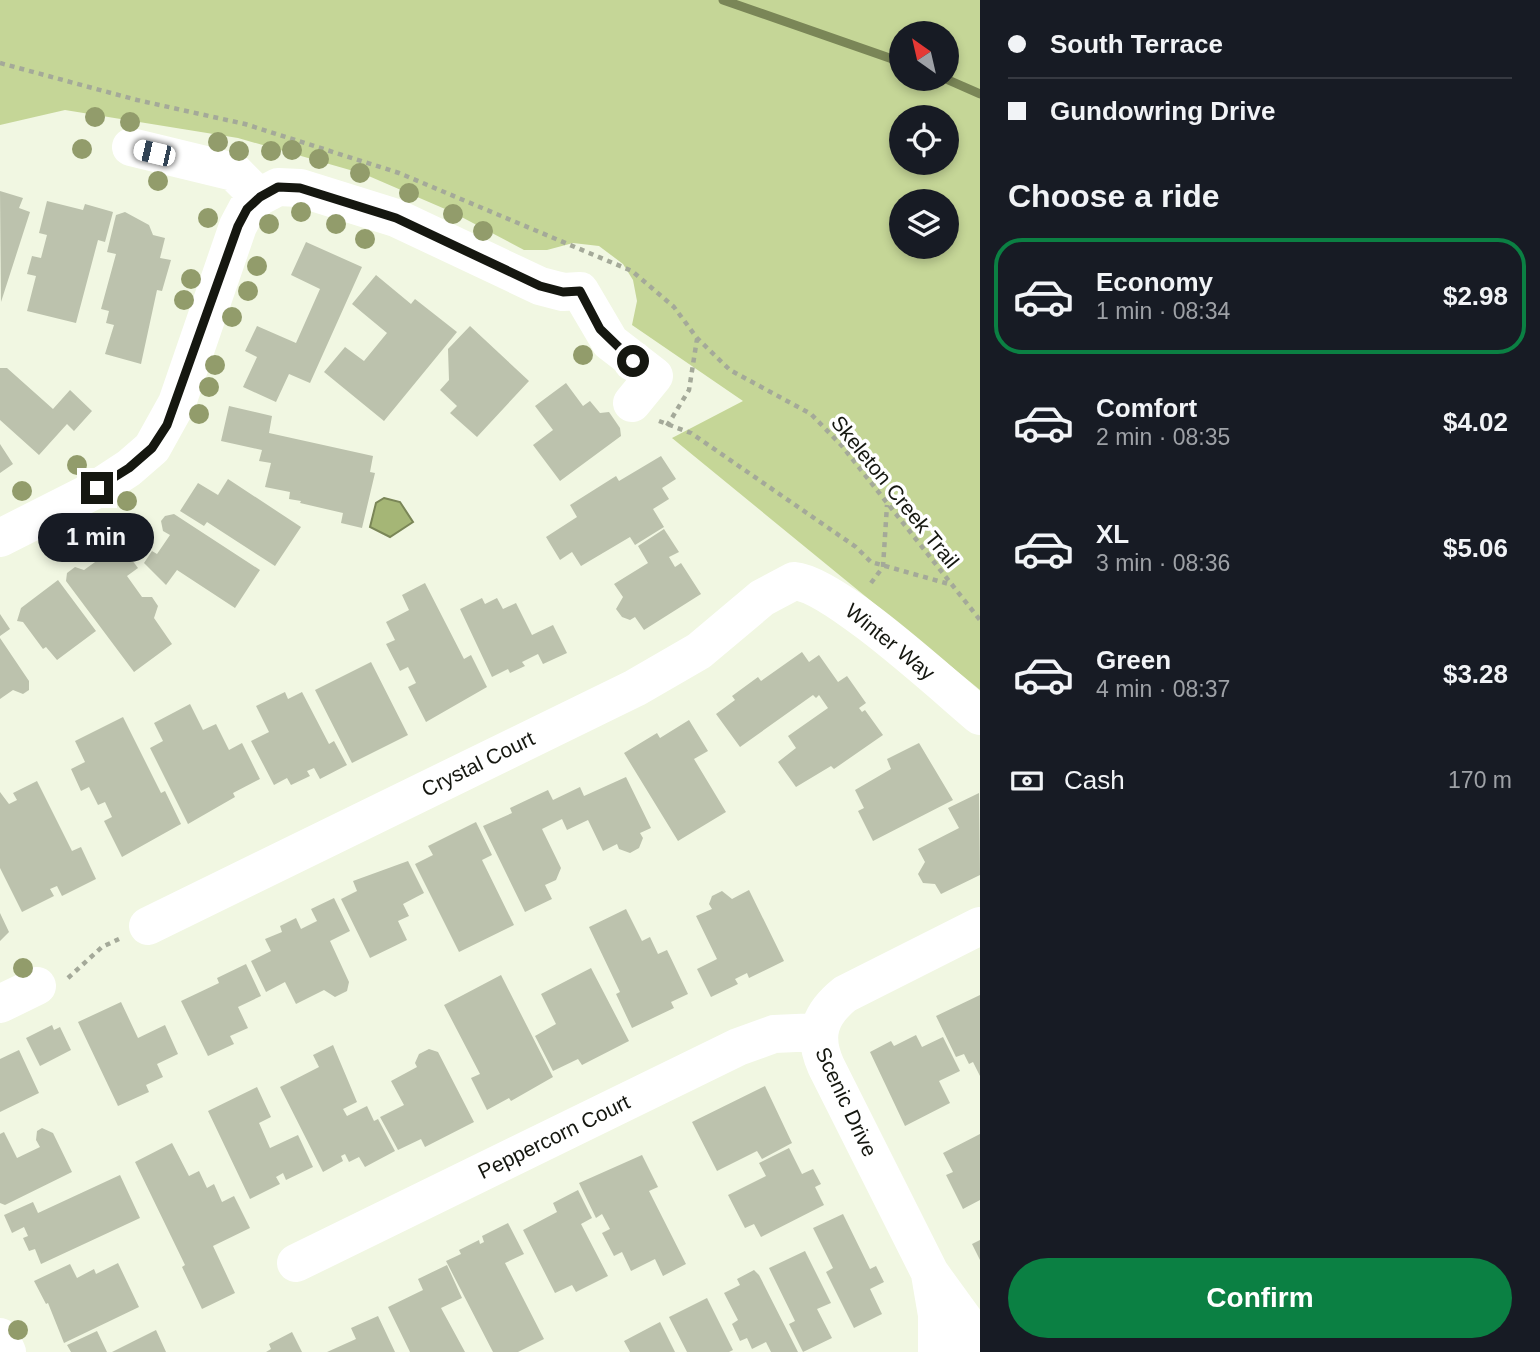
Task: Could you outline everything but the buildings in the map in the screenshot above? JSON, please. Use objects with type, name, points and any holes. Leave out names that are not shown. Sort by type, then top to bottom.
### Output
[{"type":"street","points":[[131,148],[234,172],[260,197]]},
{"type":"street","points":[[0,538],[97,488],[129,468],[152,448],[177,403],[238,226],[247,209],[260,197],[278,187],[300,188],[396,218],[540,286],[563,292],[580,291],[610,342],[654,376],[632,403]]},
{"type":"street","name":"Winter Way","points":[[794,581],[818,587],[850,609],[980,716]]},
{"type":"street","name":"Crystal Court","points":[[148,926],[635,688],[699,650],[762,598],[794,581]]},
{"type":"street","name":"Scenic Drive","points":[[969,1352],[964,1321],[930,1273],[826,1066],[818,1043],[818,1032],[827,1011],[845,994],[980,926]]},
{"type":"street","points":[[0,1004],[51,983]]},
{"type":"street","name":"Peppercorn Court","points":[[296,1263],[738,1047],[774,1034],[818,1032]]},
{"type":"street","name":"Scenic Drive","points":[[930,1273],[937,1315],[937,1352]]},
{"type":"street","points":[[0,1337],[7,1352]]},
{"type":"path","name":"Skeleton Creek Trail","points":[[775,396],[811,414],[842,446],[980,620]]},
{"type":"path","points":[[632,403],[667,426],[691,433],[856,547],[871,562],[949,584]]},
{"type":"path","points":[[850,609],[883,567],[887,504]]},
{"type":"path","points":[[51,983],[102,947],[148,926]]},
{"type":"shaded area","points":[[0,0],[980,0],[980,690],[672,438],[743,401],[632,325],[637,301],[633,280],[623,264],[599,246],[573,243],[547,250],[524,250],[452,212],[364,174],[238,138],[65,110],[0,125]]},
{"type":"shaded area","points":[[384,498],[400,502],[413,522],[390,537],[370,527],[376,503]]},
{"type":"waterway","points":[[723,0],[889,58]]},
{"type":"waterway","points":[[959,85],[980,94]]},
{"type":"route","points":[[97,488],[129,468],[152,448],[161,435],[177,403],[238,226],[253,201],[278,187],[300,188],[396,218],[540,286],[563,292],[580,291],[600,329],[617,349],[633,361]]}]
